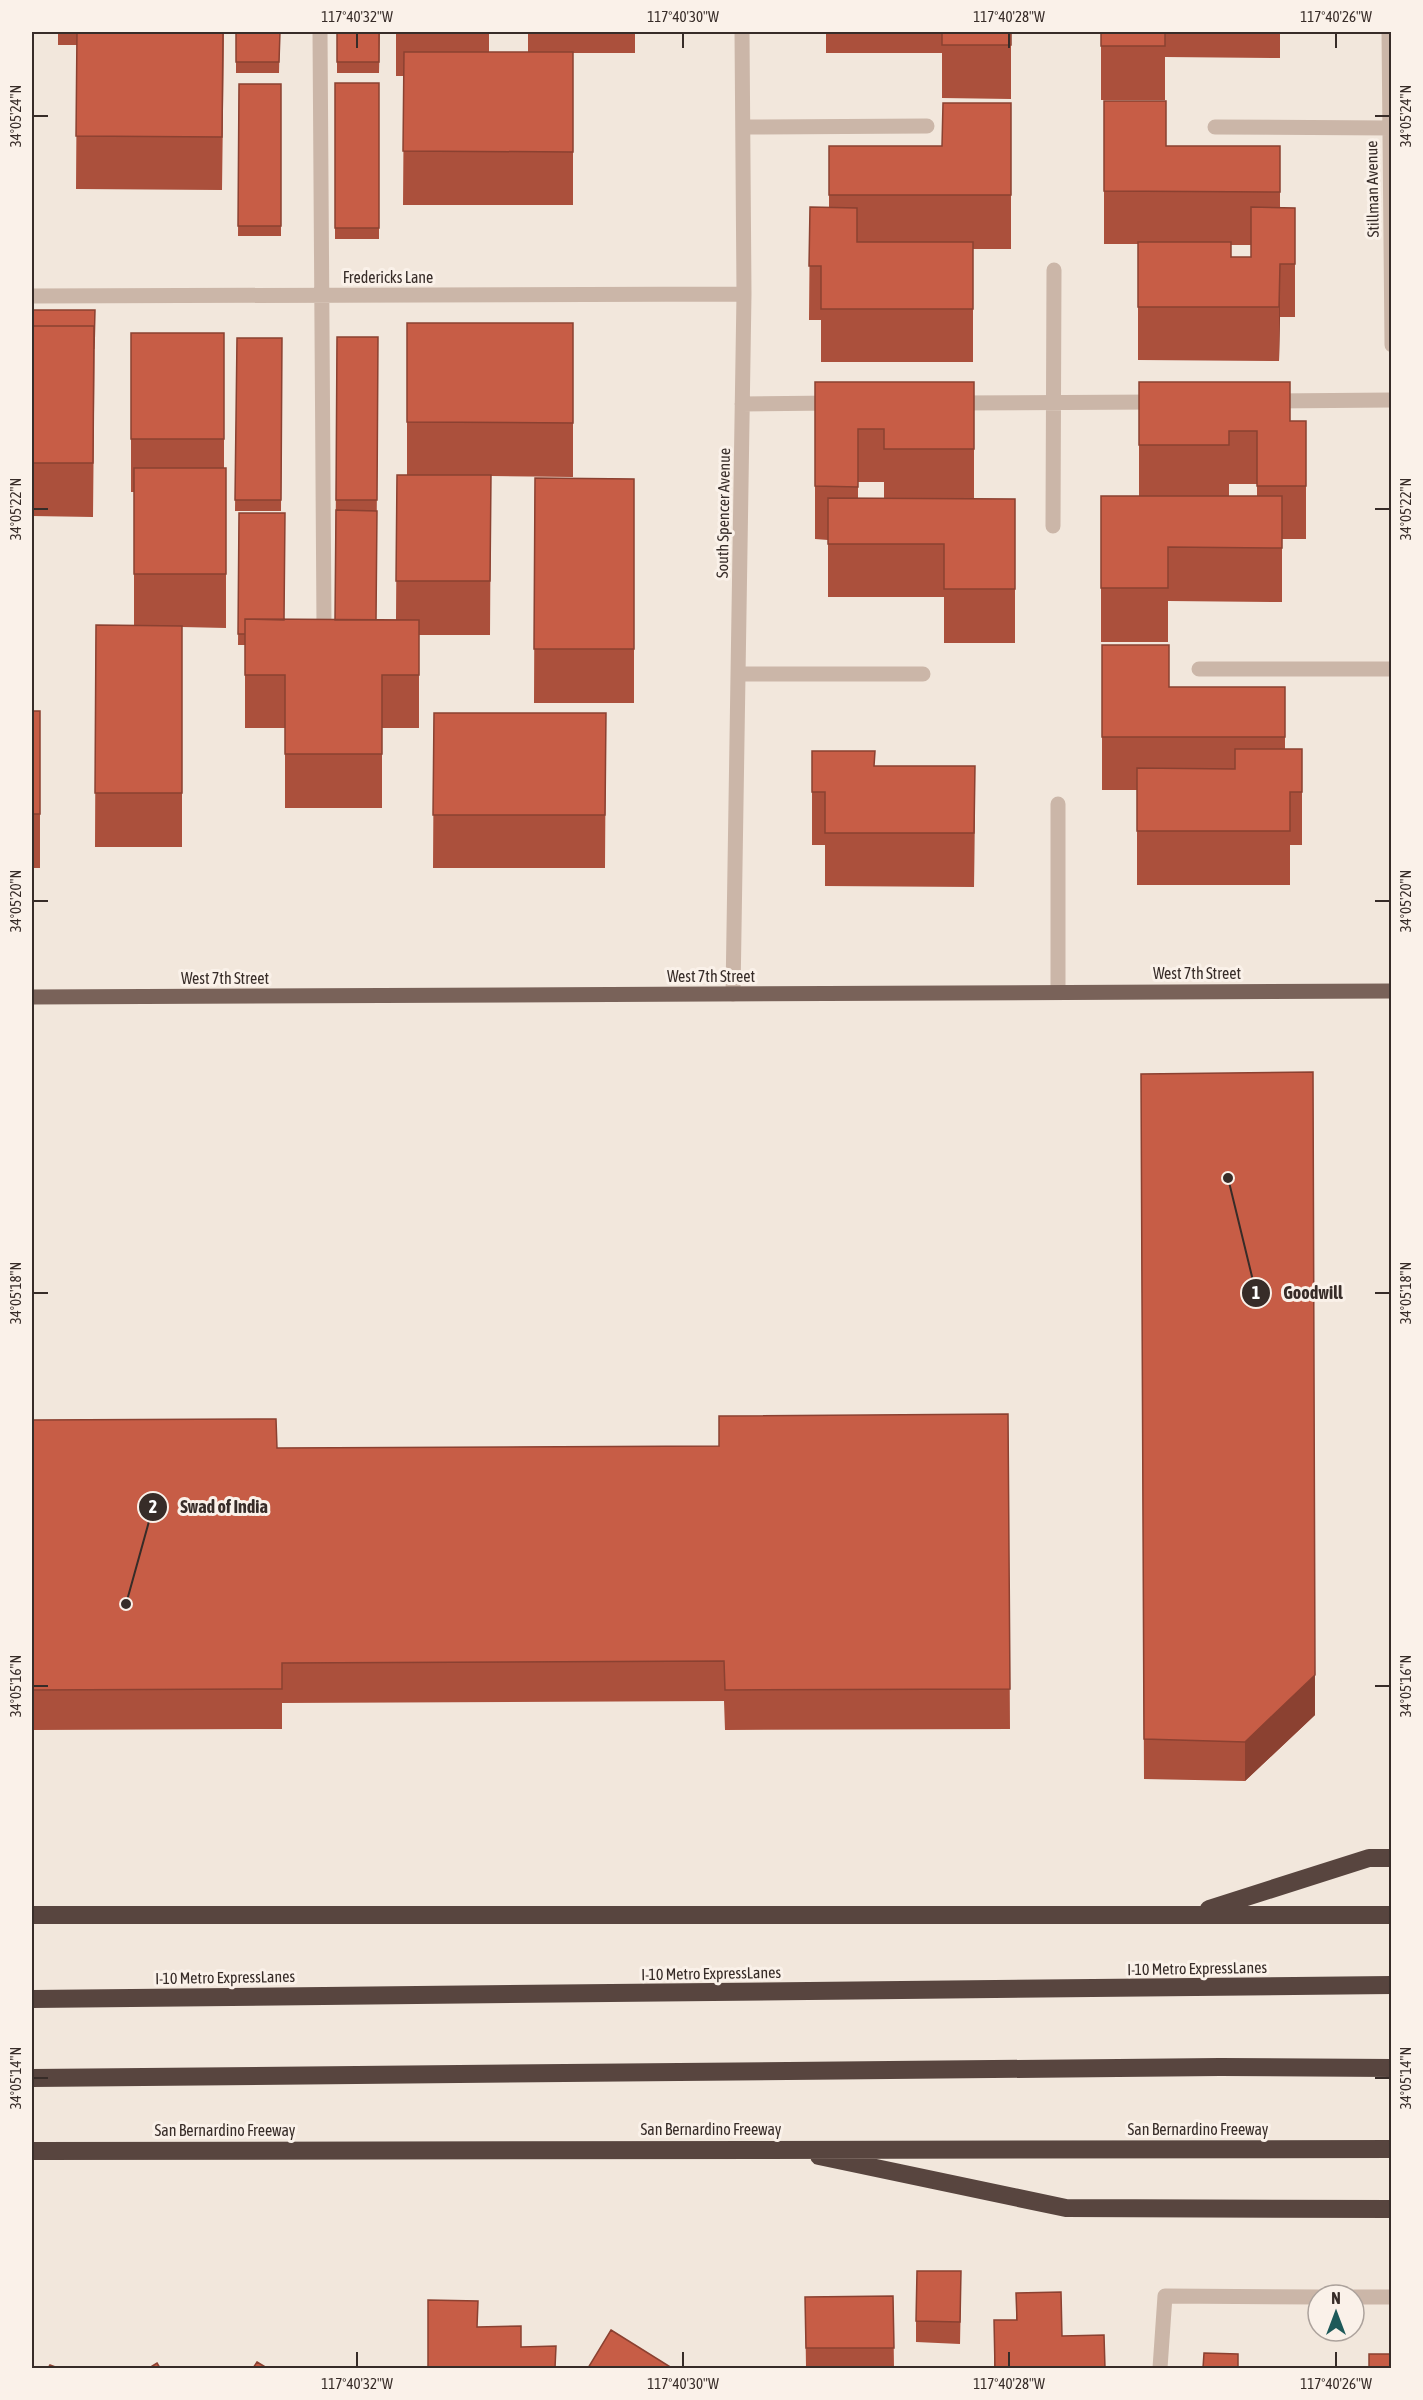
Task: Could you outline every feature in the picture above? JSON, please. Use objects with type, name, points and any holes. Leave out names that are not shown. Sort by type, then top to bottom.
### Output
[{"type":"highway","points":[[1190,1915],[1369,1858],[1392,1858]]},
{"type":"highway","points":[[32,1914],[1392,1915]]},
{"type":"highway","name":"I-10 Metro ExpressLanes","points":[[32,1999],[1392,1985]]},
{"type":"highway","points":[[32,2078],[1392,2068]]},
{"type":"highway","points":[[782,2148],[1066,2208],[1392,2209]]},
{"type":"highway","name":"San Bernardino Freeway","points":[[32,2151],[782,2148],[1392,2149]]},
{"type":"main road","name":"West 7th Street","points":[[32,997],[1392,991]]},
{"type":"street","points":[[320,32],[324,625]]},
{"type":"street","name":"South Spencer Avenue","points":[[733,994],[744,294],[742,32]]},
{"type":"street","name":"Stillman Avenue","points":[[1389,32],[1392,345]]},
{"type":"street","points":[[743,127],[927,126]]},
{"type":"street","points":[[1215,127],[1390,128]]},
{"type":"street","points":[[1053,526],[1054,270]]},
{"type":"street","name":"Fredericks Lane","points":[[32,296],[744,294]]},
{"type":"street","points":[[1253,401],[1392,400]]},
{"type":"street","points":[[935,403],[1171,402]]},
{"type":"street","points":[[742,404],[852,403]]},
{"type":"street","points":[[1199,669],[1392,669]]},
{"type":"street","points":[[738,674],[923,674]]},
{"type":"street","points":[[1058,804],[1058,992]]},
{"type":"street","points":[[1160,2368],[1165,2296],[1306,2297]]},
{"type":"street","points":[[1366,2297],[1392,2297]]},
{"type":"building","points":[[77,32],[223,32],[222,137],[76,136]]},
{"type":"building","points":[[236,32],[280,32],[279,62],[236,62]]},
{"type":"building","points":[[337,32],[379,32],[379,62],[337,62]]},
{"type":"building","points":[[942,32],[1011,32],[1011,45],[942,45]]},
{"type":"building","points":[[1101,32],[1165,32],[1165,46],[1101,46]]},
{"type":"building","points":[[404,52],[573,52],[573,152],[403,151]]},
{"type":"building","points":[[335,83],[379,83],[379,228],[335,228]]},
{"type":"building","points":[[239,84],[281,84],[281,226],[238,226]]},
{"type":"building","points":[[1104,101],[1166,101],[1166,146],[1280,146],[1280,192],[1104,191]]},
{"type":"building","points":[[943,103],[1011,103],[1011,195],[829,195],[829,146],[942,146]]},
{"type":"building","points":[[810,207],[857,208],[857,242],[973,242],[973,309],[821,309],[821,266],[809,266]]},
{"type":"building","points":[[1251,207],[1295,208],[1295,264],[1280,264],[1279,307],[1138,307],[1138,242],[1231,242],[1231,257],[1251,257]]},
{"type":"building","points":[[32,310],[95,310],[94,349],[94,326],[32,326]]},
{"type":"building","points":[[407,323],[573,323],[573,423],[407,422]]},
{"type":"building","points":[[32,326],[94,326],[93,463],[32,463]]},
{"type":"building","points":[[131,333],[224,333],[224,439],[131,439]]},
{"type":"building","points":[[337,337],[378,337],[377,500],[336,500]]},
{"type":"building","points":[[237,338],[282,338],[281,500],[235,500]]},
{"type":"building","points":[[815,382],[974,382],[974,449],[884,449],[884,429],[858,429],[858,487],[815,486]]},
{"type":"building","points":[[1139,382],[1290,382],[1290,421],[1306,421],[1306,486],[1257,486],[1257,431],[1229,431],[1229,445],[1139,445]]},
{"type":"building","points":[[134,468],[226,468],[226,574],[134,574]]},
{"type":"building","points":[[397,475],[491,475],[490,581],[396,581]]},
{"type":"building","points":[[535,478],[634,479],[634,649],[534,649]]},
{"type":"building","points":[[1101,496],[1282,496],[1282,548],[1168,547],[1168,588],[1101,588]]},
{"type":"building","points":[[828,498],[1015,499],[1015,589],[944,589],[944,544],[828,544]]},
{"type":"building","points":[[336,510],[377,511],[376,620],[335,620]]},
{"type":"building","points":[[239,513],[285,513],[284,620],[245,619],[245,634],[238,634]]},
{"type":"building","points":[[245,619],[419,620],[419,675],[382,675],[382,754],[285,754],[285,675],[245,675]]},
{"type":"building","points":[[96,625],[182,626],[182,793],[95,793]]},
{"type":"building","points":[[1102,645],[1169,645],[1169,687],[1285,687],[1285,737],[1102,737]]},
{"type":"building","points":[[32,711],[40,711],[40,814],[32,814]]},
{"type":"building","points":[[434,713],[606,713],[605,815],[433,815]]},
{"type":"building","points":[[1235,749],[1302,749],[1302,792],[1290,792],[1290,831],[1137,831],[1137,768],[1235,769]]},
{"type":"building","points":[[812,751],[875,751],[874,766],[975,766],[974,833],[825,833],[825,792],[812,792]]},
{"type":"building","points":[[1313,1072],[1315,1675],[1245,1742],[1144,1739],[1141,1074]]},
{"type":"building","points":[[1008,1414],[1010,1689],[725,1690],[724,1661],[282,1663],[282,1689],[32,1690],[32,1420],[276,1419],[277,1448],[719,1446],[719,1416]]},
{"type":"building","points":[[917,2271],[961,2271],[960,2322],[916,2321]]},
{"type":"building","points":[[1061,2292],[1062,2336],[1104,2335],[1105,2368],[995,2368],[994,2320],[1017,2320],[1016,2293]]},
{"type":"building","points":[[893,2296],[894,2348],[806,2348],[805,2297]]},
{"type":"building","points":[[428,2300],[478,2301],[477,2327],[521,2326],[521,2347],[556,2346],[555,2368],[428,2368]]},
{"type":"building","points":[[611,2330],[672,2368],[588,2368]]},
{"type":"building","points":[[1204,2353],[1238,2354],[1238,2368],[1203,2368]]},
{"type":"building","points":[[1369,2354],[1392,2354],[1392,2368],[1369,2368]]},
{"type":"building","points":[[257,2362],[267,2368],[253,2368]]},
{"type":"building","points":[[157,2363],[160,2368],[149,2368]]},
{"type":"place","name":"Goodwill","points":[[1228,1178]]},
{"type":"place","name":"Swad of India","points":[[126,1604]]}]
